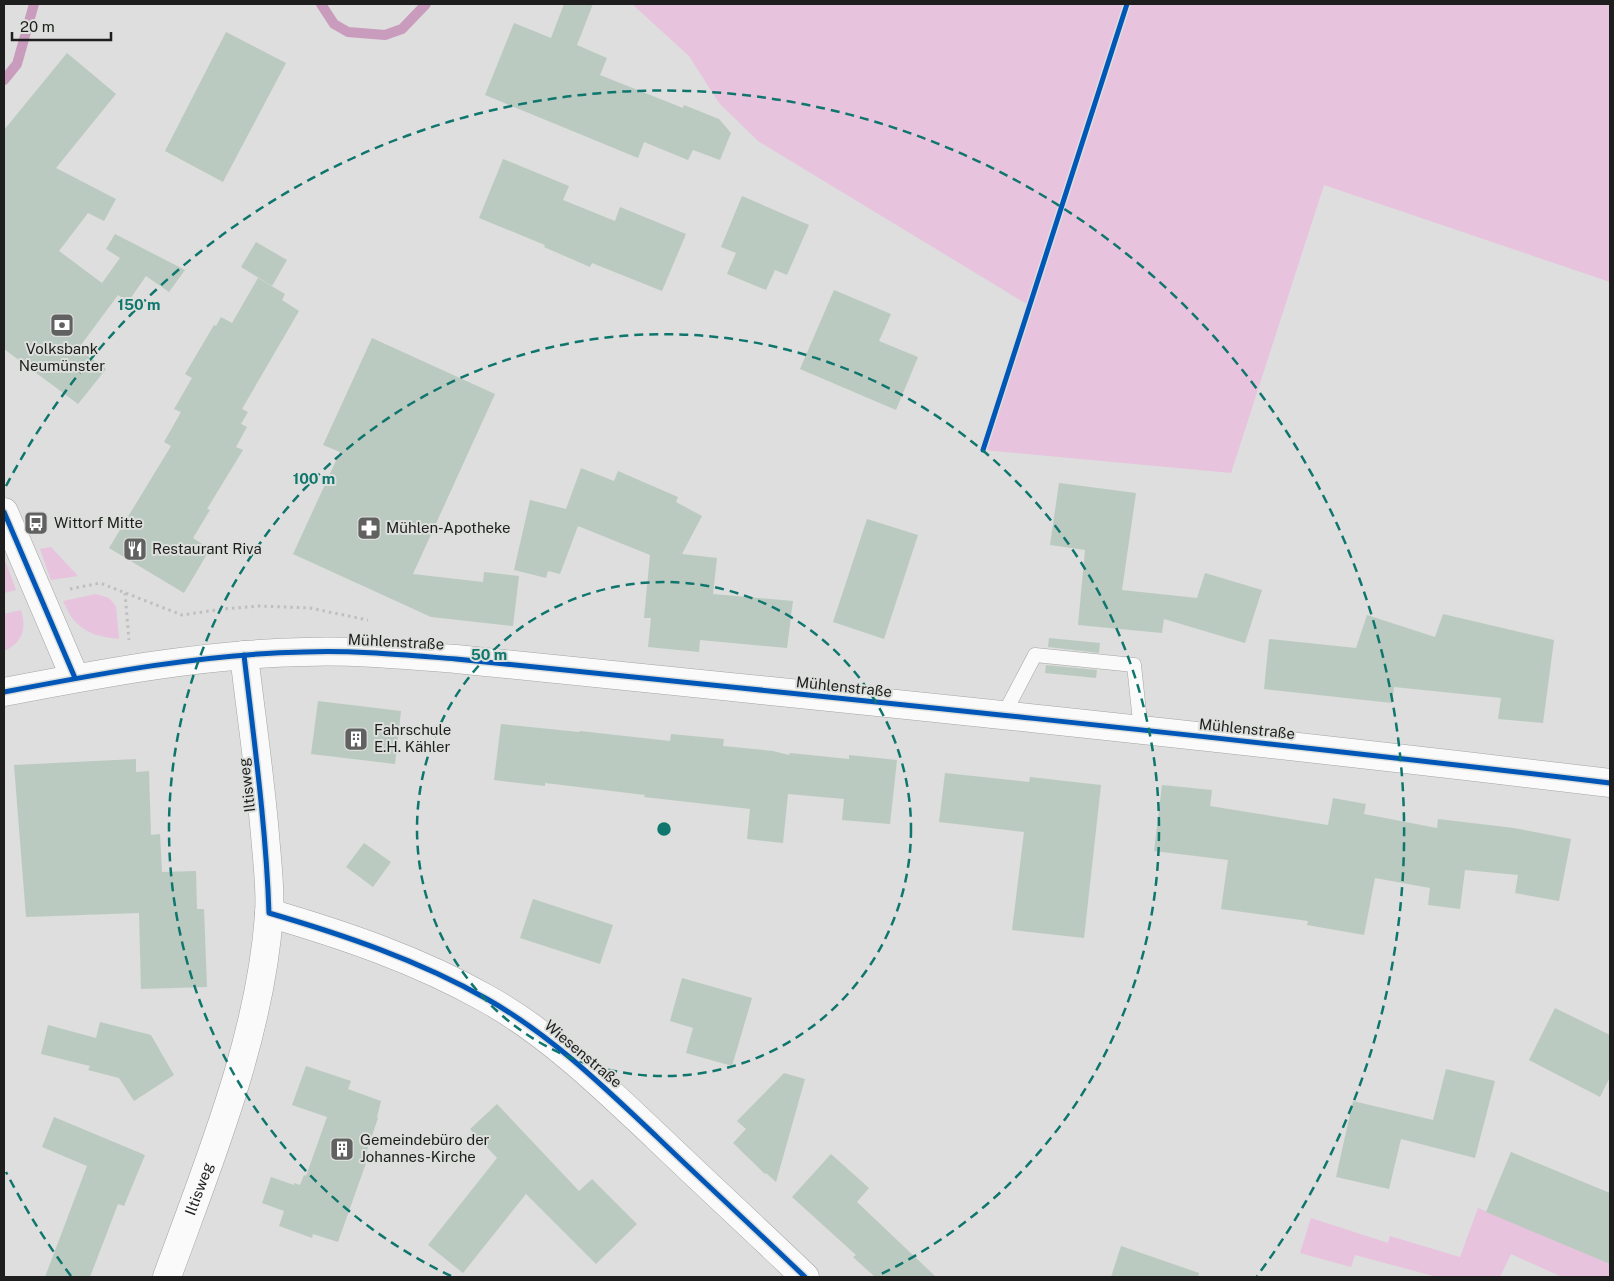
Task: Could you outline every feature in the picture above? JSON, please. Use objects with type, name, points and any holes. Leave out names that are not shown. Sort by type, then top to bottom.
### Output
[{"type":"street","points":[[4,512],[75,678]]},
{"type":"street","name":"Mühlenstraße","points":[[4,692],[132,668],[244,655],[304,652],[365,652],[456,659],[1003,716],[1610,783]]},
{"type":"street","name":"Iltisweg","points":[[167,1277],[242,1061],[255,1014],[264,962],[269,913],[268,866],[244,655]]},
{"type":"street","name":"Wiesenstraße","points":[[269,913],[392,953],[441,974],[488,1000],[538,1032],[598,1081],[806,1277]]},
{"type":"lane","points":[[1003,716],[1035,655],[1134,665],[1141,731]]},
{"type":"path","points":[[125,593],[132,668]]},
{"type":"shaded area","points":[[632,4],[1610,4],[1610,282],[1324,185],[1231,473],[983,450],[1030,306],[758,141],[719,103],[689,56]]},
{"type":"shaded area","points":[[51,547],[78,576],[51,580],[40,549]]},
{"type":"shaded area","points":[[4,558],[16,590],[4,593]]},
{"type":"shaded area","points":[[96,594],[109,598],[116,606],[119,639],[100,636],[83,628],[72,617],[63,601]]},
{"type":"shaded area","points":[[21,610],[23,617],[22,635],[15,644],[4,651],[4,614]]},
{"type":"shaded area","points":[[1478,1208],[1610,1264],[1610,1277],[1562,1277],[1511,1254],[1500,1277],[1437,1277],[1355,1255],[1351,1267],[1300,1253],[1311,1218],[1388,1243],[1390,1236],[1460,1257]]},
{"type":"building","points":[[564,4],[593,4],[577,45],[607,58],[600,75],[683,108],[684,105],[719,119],[731,133],[720,160],[693,150],[688,160],[644,142],[638,158],[485,95],[514,23],[551,38]]},
{"type":"building","points":[[226,32],[286,63],[223,182],[165,151]]},
{"type":"building","points":[[67,53],[116,94],[56,168],[116,199],[104,221],[88,213],[59,251],[102,283],[120,258],[106,249],[115,234],[185,270],[169,292],[146,276],[128,302],[118,295],[78,349],[106,369],[78,404],[4,349],[4,130]]},
{"type":"building","points":[[503,159],[569,186],[563,200],[615,221],[620,207],[686,234],[662,291],[592,263],[590,267],[544,247],[545,245],[479,218]]},
{"type":"building","points":[[742,196],[809,225],[787,275],[775,270],[766,290],[727,274],[736,253],[721,247]]},
{"type":"building","points":[[256,242],[287,260],[272,286],[241,267]]},
{"type":"building","points":[[258,278],[285,294],[282,300],[299,311],[242,409],[248,412],[241,424],[247,427],[236,447],[243,450],[207,509],[210,510],[193,538],[210,549],[184,593],[109,548],[171,446],[164,442],[181,412],[174,409],[192,378],[185,374],[214,325],[216,326],[221,317],[232,323]]},
{"type":"building","points":[[834,290],[891,314],[879,341],[918,357],[896,410],[800,369]]},
{"type":"building","points":[[372,338],[495,394],[413,574],[483,582],[484,572],[519,576],[513,626],[431,617],[293,554],[340,452],[323,445]]},
{"type":"building","points":[[581,468],[614,481],[618,471],[678,497],[676,502],[702,516],[682,554],[717,558],[713,594],[793,601],[787,648],[700,640],[699,652],[648,647],[651,618],[644,618],[650,555],[578,526],[560,574],[548,571],[546,578],[514,570],[530,500],[566,509]]},
{"type":"building","points":[[1059,483],[1136,493],[1122,590],[1197,598],[1205,573],[1262,590],[1245,643],[1164,619],[1162,633],[1078,625],[1085,550],[1050,545]]},
{"type":"building","points":[[867,519],[918,535],[884,639],[833,622]]},
{"type":"building","points":[[1443,614],[1554,640],[1543,723],[1498,719],[1501,698],[1394,687],[1392,703],[1264,689],[1269,639],[1356,648],[1367,615],[1435,637]]},
{"type":"building","points":[[1049,638],[1100,643],[1099,653],[1048,647]]},
{"type":"building","points":[[1046,665],[1097,670],[1096,678],[1045,673]]},
{"type":"building","name":"Fahrschule E.H. Kähler","points":[[318,701],[401,711],[395,764],[311,754]]},
{"type":"building","points":[[501,724],[670,741],[671,734],[724,739],[723,746],[773,751],[789,755],[790,753],[849,759],[849,755],[897,760],[890,824],[842,820],[844,799],[788,794],[783,843],[747,839],[750,809],[545,783],[545,786],[494,780]]},
{"type":"building","points":[[136,759],[136,772],[149,771],[151,835],[160,834],[162,872],[196,871],[197,909],[204,909],[207,987],[141,989],[139,913],[26,917],[14,765]]},
{"type":"building","points":[[945,773],[1029,782],[1030,777],[1101,785],[1084,938],[1012,930],[1024,832],[939,822]]},
{"type":"building","points":[[1162,785],[1212,790],[1210,806],[1328,825],[1333,798],[1366,804],[1364,814],[1437,828],[1438,819],[1514,828],[1571,839],[1559,901],[1515,893],[1518,875],[1465,870],[1460,909],[1428,905],[1430,888],[1375,878],[1364,935],[1307,925],[1308,921],[1221,909],[1228,860],[1154,851]]},
{"type":"building","points":[[364,843],[391,862],[373,887],[346,867]]},
{"type":"building","points":[[533,899],[613,925],[600,964],[520,938]]},
{"type":"building","points":[[682,978],[752,998],[732,1066],[686,1053],[693,1028],[670,1021]]},
{"type":"building","points":[[1555,1008],[1610,1035],[1610,1077],[1600,1097],[1529,1060]]},
{"type":"building","points":[[100,1022],[151,1035],[174,1075],[134,1101],[119,1078],[88,1070],[90,1066],[41,1054],[48,1025],[96,1038]]},
{"type":"building","name":"Gemeindebüro der Johannes-Kirche","points":[[306,1066],[351,1081],[348,1089],[381,1101],[378,1118],[363,1162],[366,1163],[338,1242],[313,1234],[312,1238],[279,1226],[284,1211],[262,1203],[271,1177],[294,1185],[294,1183],[300,1185],[304,1175],[306,1176],[327,1117],[292,1105]]},
{"type":"building","points":[[1446,1069],[1495,1081],[1475,1158],[1401,1139],[1389,1189],[1336,1177],[1353,1101],[1433,1120]]},
{"type":"building","points":[[784,1073],[805,1079],[776,1182],[733,1143],[746,1129],[737,1121]]},
{"type":"building","points":[[497,1104],[579,1191],[592,1179],[637,1224],[596,1264],[526,1194],[463,1273],[428,1245],[497,1158],[470,1129]]},
{"type":"building","points":[[54,1117],[145,1155],[124,1206],[118,1204],[90,1277],[45,1277],[87,1166],[42,1147]]},
{"type":"building","points":[[1511,1152],[1610,1193],[1610,1264],[1486,1212]]},
{"type":"building","points":[[831,1154],[869,1188],[857,1202],[936,1277],[875,1277],[853,1257],[856,1255],[792,1197]]},
{"type":"building","points":[[1121,1246],[1199,1273],[1198,1277],[1111,1277]]},
{"type":"waterway","points":[[4,80],[17,64],[34,4]]},
{"type":"waterway","points":[[321,4],[334,24],[348,32],[385,35],[402,29],[426,4]]},
{"type":"cycle path","points":[[983,450],[1127,4]]},
{"type":"cycle path","points":[[4,512],[75,678]]},
{"type":"cycle path","points":[[4,692],[153,666],[228,656],[323,652],[380,653],[456,659],[1033,718],[1610,783]]},
{"type":"cycle path","points":[[244,655],[256,751],[269,913],[325,930],[407,960],[461,985],[511,1013],[555,1045],[597,1081],[805,1277]]},
{"type":"place","name":"Volksbank Neumünster","points":[[62,325]]},
{"type":"place","name":"Wittorf Mitte","points":[[36,523]]},
{"type":"place","name":"Mühlen-Apotheke","points":[[369,528]]},
{"type":"place","name":"Restaurant Riva","points":[[135,549]]},
{"type":"place","name":"Fahrschule E.H. Kähler","points":[[356,739]]},
{"type":"place","name":"Gemeindebüro der Johannes-Kirche","points":[[342,1149]]}]
